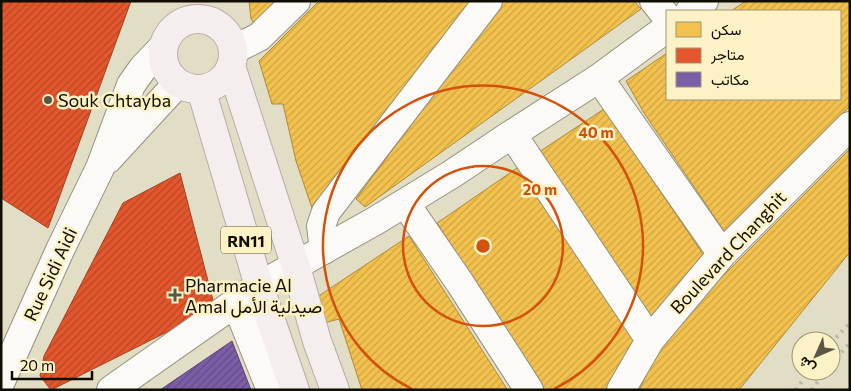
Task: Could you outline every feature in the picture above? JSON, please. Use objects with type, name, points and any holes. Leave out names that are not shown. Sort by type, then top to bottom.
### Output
[{"type":"main road","name":"RN11","points":[[295,390],[189,86],[165,68],[162,54],[171,25],[193,18],[203,19],[212,11],[232,42],[232,58],[296,267],[316,341],[335,390]]},
{"type":"main road","points":[[189,86],[219,82],[226,75],[232,58]]},
{"type":"street","points":[[232,58],[259,36],[296,1]]},
{"type":"street","points":[[324,250],[321,226],[326,212],[488,1]]},
{"type":"street","points":[[654,1],[666,15]]},
{"type":"street","points":[[691,10],[704,1]]},
{"type":"street","name":"Rue Sidi Aidi","points":[[1,381],[56,259],[100,168],[132,85],[171,25]]},
{"type":"street","points":[[111,390],[259,286],[296,267],[452,174],[599,78],[666,29]]},
{"type":"street","points":[[599,78],[722,254]]},
{"type":"street","name":"Rue Sidi Aidi","points":[[100,168],[189,86]]},
{"type":"street","name":"Boulevard Changhit","points":[[621,390],[650,340],[722,254],[850,126]]},
{"type":"street","points":[[512,134],[650,340]]},
{"type":"street","points":[[405,203],[460,283],[529,390]]},
{"type":"street","points":[[236,303],[271,390]]},
{"type":"building: سكن","points":[[249,1],[286,1],[258,29],[251,19]]},
{"type":"building: سكن","points":[[319,1],[473,1],[313,211],[296,161],[283,104],[272,104],[259,61]]},
{"type":"building: سكن","points":[[503,1],[634,1],[641,9],[365,207],[356,199]]},
{"type":"building: سكن","points":[[746,1],[850,1],[850,106],[724,231],[644,113],[626,81],[666,54],[666,100],[841,100],[841,10],[732,10]]},
{"type":"building: سكن","points":[[604,109],[703,254],[651,321],[539,152]]},
{"type":"building: سكن","points":[[850,149],[850,252],[739,390],[639,390],[668,331]]},
{"type":"building: سكن","points":[[520,166],[637,342],[608,390],[544,390],[437,223]]},
{"type":"building: سكن","points":[[409,236],[507,389],[362,390],[339,319],[320,324],[317,297]]},
{"type":"building: متاجر","name":"Souk Chtayba","points":[[1,1],[131,1],[48,228],[1,198]]},
{"type":"building: متاجر","points":[[180,173],[215,308],[51,390],[40,376],[44,356],[123,203]]},
{"type":"building: مكاتب","points":[[232,341],[251,390],[160,390]]},
{"type":"railway","points":[[841,332],[850,323]]},
{"type":"railway","points":[[841,352],[850,343]]},
{"type":"railway","points":[[796,390],[802,381]]},
{"type":"railway","points":[[812,390],[818,381]]},
{"type":"place","name":"Souk Chtayba","points":[[48,100]]},
{"type":"place","name":"Pharmacie Al Amal صيدلية الأمل","points":[[175,295]]}]
